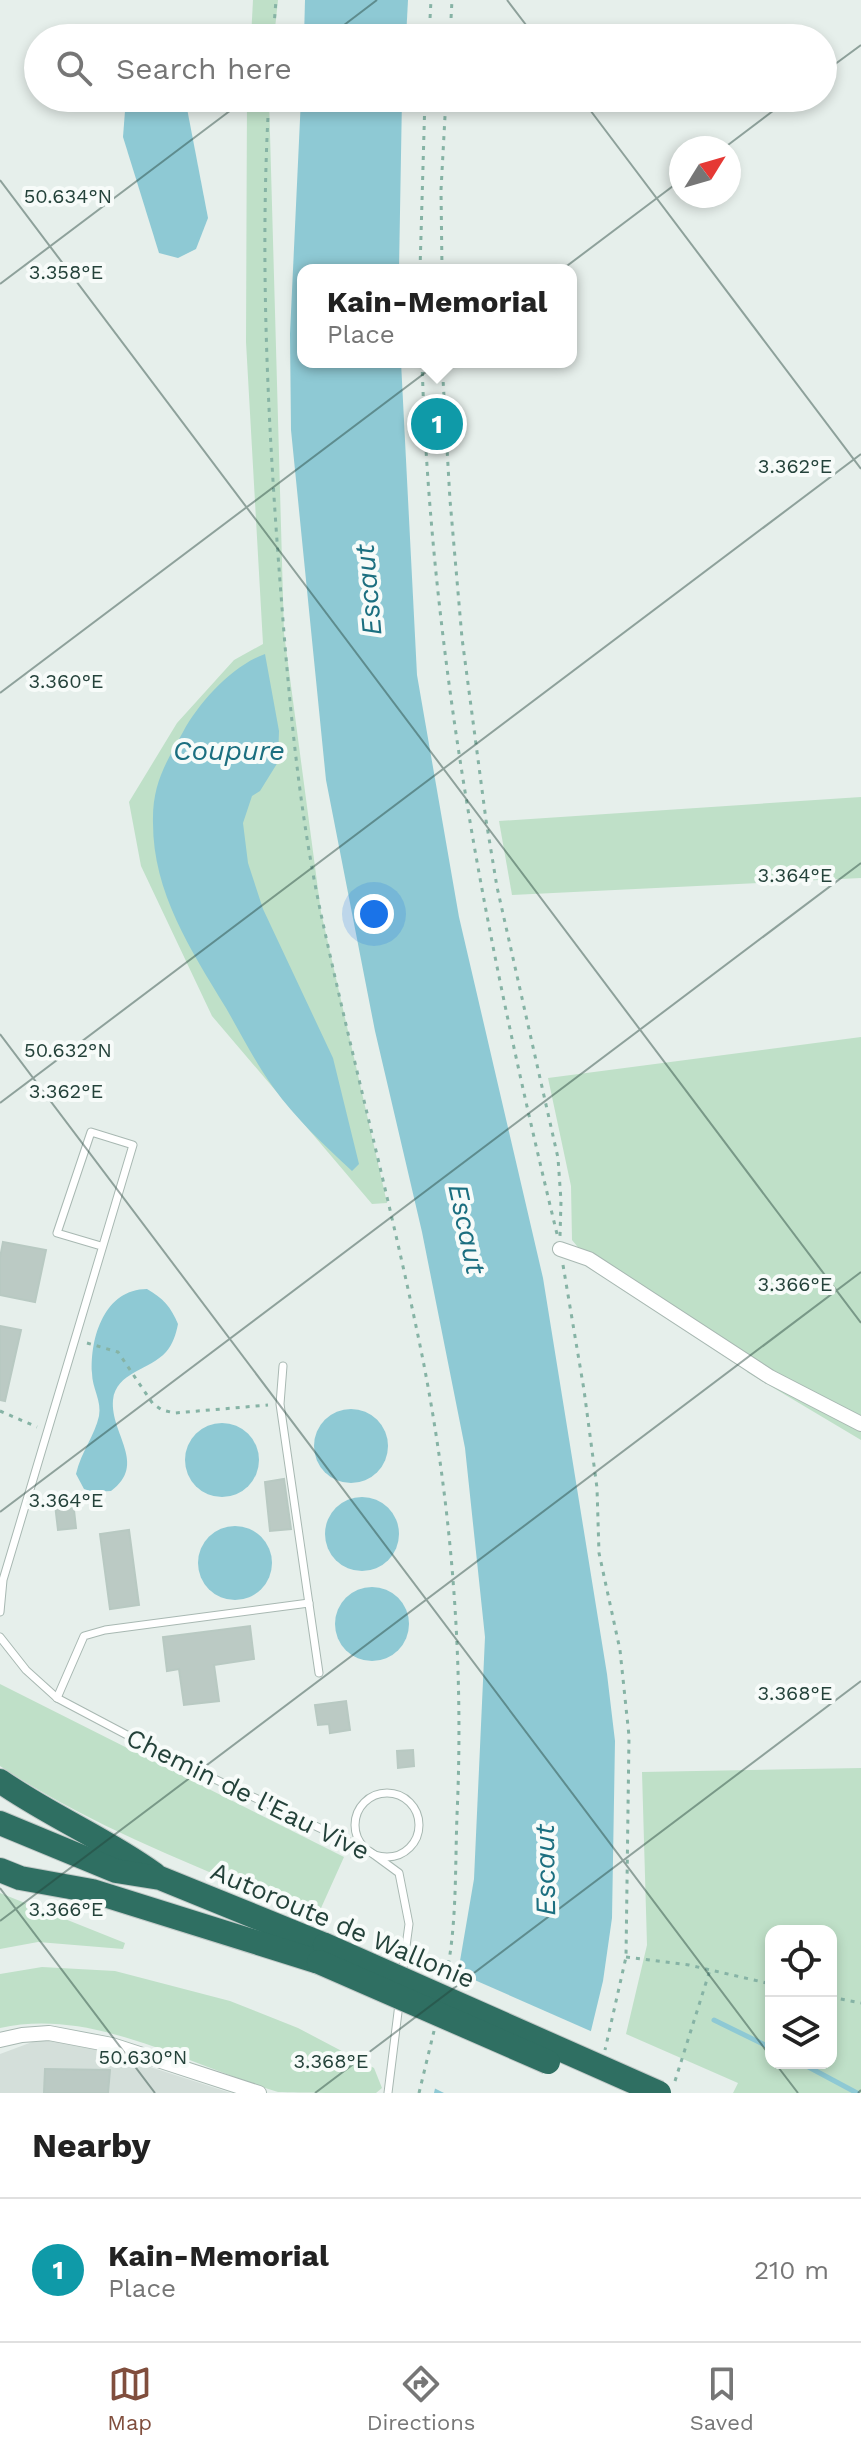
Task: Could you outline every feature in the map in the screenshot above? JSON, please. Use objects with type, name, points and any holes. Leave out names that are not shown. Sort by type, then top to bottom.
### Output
[{"type":"highway","points":[[0,1781],[85,1833],[125,1853],[160,1878]]},
{"type":"highway","name":"Autoroute de Wallonie","points":[[0,1823],[116,1871],[160,1878],[619,2093]]},
{"type":"highway","name":"Autoroute de Wallonie","points":[[0,1870],[20,1878],[92,1891],[322,1954],[667,2088]]},
{"type":"street","points":[[560,1249],[589,1259],[770,1377],[861,1424]]},
{"type":"street","points":[[0,2040],[49,2033],[112,2045],[259,2093]]},
{"type":"lane","points":[[0,1612],[3,1580],[133,1145],[91,1132],[57,1233],[101,1246]]},
{"type":"lane","points":[[283,1366],[280,1404],[319,1673]]},
{"type":"lane","points":[[57,1698],[84,1636],[105,1630],[309,1603]]},
{"type":"lane","name":"Chemin de l'Eau Vive","points":[[0,1637],[26,1670],[57,1698],[178,1762],[369,1851],[399,1873],[409,1924],[388,2093]]},
{"type":"lane","points":[[391,1793],[410,1802],[420,1821],[415,1842],[399,1856],[388,1858],[369,1851],[356,1834],[357,1813],[363,1804],[371,1797],[391,1793]]},
{"type":"path","points":[[274,24],[276,0]]},
{"type":"path","points":[[430,24],[431,0]]},
{"type":"path","points":[[451,24],[452,0]]},
{"type":"path","points":[[269,112],[266,293],[270,427],[284,633],[305,820],[321,912],[423,1364],[446,1507],[457,1631],[461,1742],[448,1968]]},
{"type":"path","points":[[420,264],[425,112]]},
{"type":"path","points":[[442,264],[441,190],[445,112]]},
{"type":"path","points":[[422,368],[439,613],[458,761],[507,1016],[560,1249]]},
{"type":"path","points":[[442,368],[462,638],[486,820],[497,887],[558,1158],[560,1249]]},
{"type":"path","points":[[565,1279],[597,1488],[599,1553],[620,1650],[629,1749],[626,1957],[605,2052]]},
{"type":"path","points":[[87,1343],[118,1352],[153,1404],[162,1410],[175,1413],[280,1404]]},
{"type":"path","points":[[0,1411],[46,1431]]},
{"type":"path","points":[[626,1957],[689,1965],[765,1983]]},
{"type":"path","points":[[667,2088],[710,1970]]},
{"type":"path","points":[[837,1998],[861,2003]]},
{"type":"shaded area","points":[[51,2035],[231,2093],[0,2093],[0,2054]]},
{"type":"green space","points":[[253,0],[278,0],[275,24],[252,24]]},
{"type":"green space","points":[[247,112],[269,112],[284,633],[321,912],[387,1203],[372,1204],[212,1016],[141,866],[129,802],[177,723],[234,660],[263,644],[246,342]]},
{"type":"green space","points":[[861,797],[861,878],[512,895],[499,821]]},
{"type":"green space","points":[[861,1037],[861,1440],[747,1372],[755,1361],[586,1257],[572,1240],[571,1186],[548,1078]]},
{"type":"green space","points":[[0,1684],[344,1857],[317,1917],[115,1830],[0,1766]]},
{"type":"green space","points":[[861,1768],[861,2093],[733,2093],[738,2083],[626,2034],[647,1945],[642,1772]]},
{"type":"green space","points":[[0,1893],[125,1943],[123,1949],[38,1942],[0,1949]]},
{"type":"green space","points":[[42,1967],[115,1971],[230,2001],[298,2028],[374,2068],[382,2088],[376,2093],[278,2092],[107,2032],[71,2025],[36,2024],[0,2028],[0,1974]]},
{"type":"water","points":[[305,0],[408,0],[407,24],[304,24]]},
{"type":"water","points":[[125,112],[188,112],[208,218],[196,249],[178,258],[159,253],[123,137]]},
{"type":"water","name":"Escaut","points":[[300,112],[402,112],[399,264],[297,264],[297,368],[401,368],[417,675],[459,917],[543,1278],[615,1741],[612,1918],[603,1981],[576,2093],[434,2093],[474,1879],[485,1637],[465,1448],[422,1232],[375,1031],[326,780],[291,430],[290,334]]},
{"type":"water","name":"Coupure","points":[[265,654],[279,731],[278,762],[260,791],[252,796],[243,823],[248,863],[263,909],[333,1058],[359,1164],[352,1171],[300,1120],[260,1068],[176,920],[159,873],[153,809],[165,765],[198,709],[218,686],[241,667]]},
{"type":"water","points":[[147,1289],[162,1300],[178,1324],[166,1352],[127,1377],[115,1391],[114,1413],[125,1448],[126,1470],[122,1481],[111,1491],[93,1492],[84,1489],[76,1474],[99,1416],[92,1373],[97,1331],[111,1306],[120,1297]]},
{"type":"water","points":[[351,1409],[365,1412],[377,1420],[385,1432],[388,1446],[385,1460],[377,1472],[365,1480],[351,1483],[337,1480],[325,1472],[317,1460],[314,1446],[317,1432],[325,1420],[337,1412]]},
{"type":"water","points":[[222,1423],[236,1426],[248,1434],[256,1446],[259,1460],[256,1474],[248,1486],[236,1494],[222,1497],[208,1494],[196,1486],[188,1474],[185,1460],[188,1446],[196,1434],[208,1426]]},
{"type":"water","points":[[362,1497],[376,1500],[388,1508],[396,1520],[399,1534],[396,1548],[388,1560],[376,1568],[362,1571],[348,1568],[336,1560],[328,1548],[325,1534],[328,1520],[336,1508],[348,1500]]},
{"type":"water","points":[[235,1526],[249,1529],[261,1537],[269,1549],[272,1563],[269,1577],[261,1589],[249,1597],[235,1600],[221,1597],[209,1589],[201,1577],[198,1563],[201,1549],[209,1537],[221,1529]]},
{"type":"water","points":[[372,1587],[386,1590],[398,1598],[406,1610],[409,1624],[406,1638],[398,1650],[386,1658],[372,1661],[358,1658],[346,1650],[338,1638],[335,1624],[338,1610],[346,1598],[358,1590]]},
{"type":"pier","points":[[454,1971],[595,2033],[580,2093],[444,2093],[432,2087]]},
{"type":"building","points":[[3,1242],[46,1250],[35,1302],[0,1295]]},
{"type":"building","points":[[0,1326],[21,1330],[5,1401],[0,1400]]},
{"type":"building","points":[[284,1479],[291,1529],[270,1531],[265,1482]]},
{"type":"building","points":[[73,1501],[76,1528],[58,1530],[55,1504]]},
{"type":"building","points":[[129,1530],[139,1605],[110,1609],[100,1534]]},
{"type":"building","points":[[250,1626],[254,1659],[214,1665],[219,1701],[184,1705],[179,1669],[167,1671],[163,1637]]},
{"type":"building","points":[[346,1701],[350,1730],[330,1733],[329,1724],[318,1725],[315,1705]]},
{"type":"building","points":[[413,1750],[414,1766],[398,1768],[397,1751]]},
{"type":"building","points":[[45,2069],[110,2070],[108,2093],[44,2093]]},
{"type":"waterway","points":[[714,2020],[765,2045]]},
{"type":"waterway","points":[[812,2069],[857,2093]]},
{"type":"place","name":"Kain-Memorial","points":[[437,424]]}]
